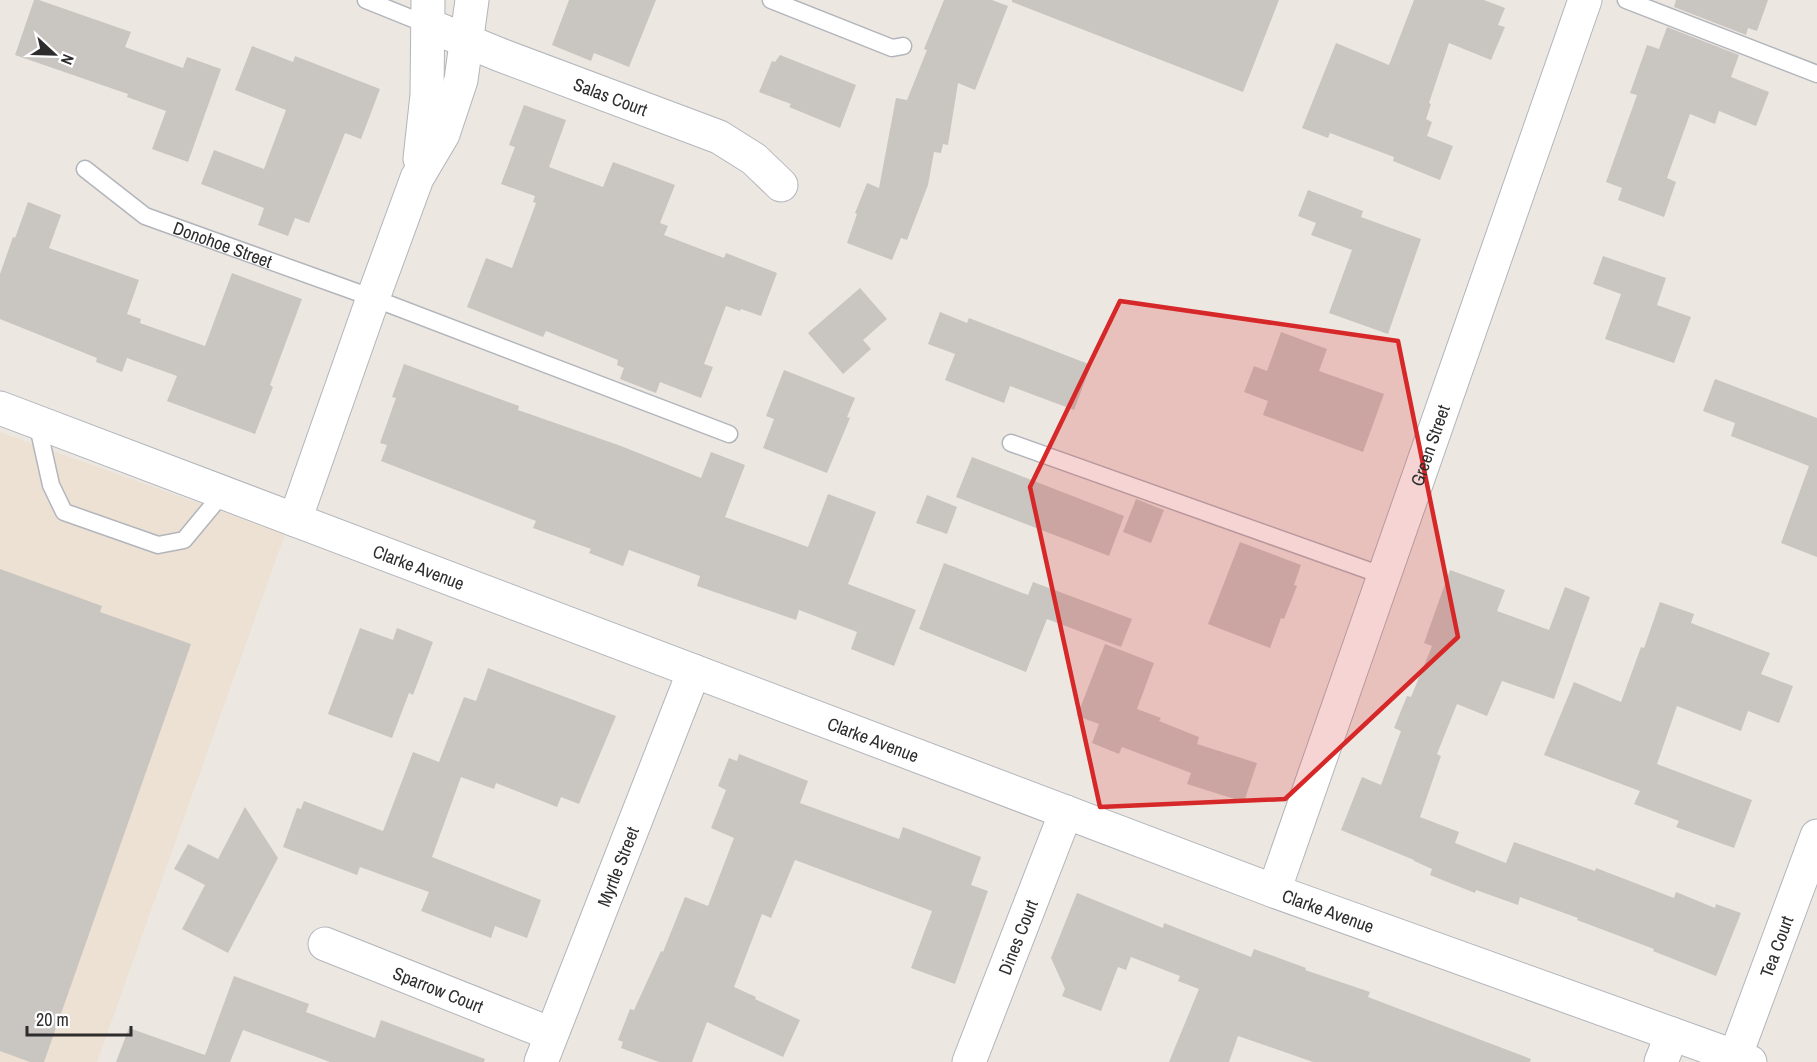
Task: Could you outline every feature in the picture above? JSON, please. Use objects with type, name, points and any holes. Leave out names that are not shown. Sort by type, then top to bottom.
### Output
[{"type":"street","points":[[295,520],[417,178],[443,134],[461,80],[472,0]]},
{"type":"street","name":"Green Street","points":[[1274,891],[1586,0]]},
{"type":"street","name":"Salas Court","points":[[428,13],[466,41],[719,137],[754,159],[782,185]]},
{"type":"street","points":[[417,178],[427,95],[428,13]]},
{"type":"street","name":"Clarke Avenue","points":[[0,408],[1274,891],[1666,1048],[1743,1059]]},
{"type":"street","name":"Myrtle Street","points":[[546,1048],[694,671]]},
{"type":"street","name":"Dines Court","points":[[969,1062],[1065,812]]},
{"type":"street","name":"Tea Court","points":[[1743,1059],[1817,837]]},
{"type":"street","name":"Sparrow Court","points":[[325,944],[546,1048]]},
{"type":"lane","points":[[366,0],[428,13]]},
{"type":"lane","points":[[771,0],[892,48],[903,45]]},
{"type":"lane","points":[[1626,0],[1817,74]]},
{"type":"lane","name":"Donohoe Street","points":[[85,169],[145,216],[373,298],[729,434]]},
{"type":"lane","points":[[37,422],[51,485],[64,512],[158,545],[184,540],[223,493]]},
{"type":"lane","points":[[1011,443],[1384,576]]},
{"type":"highlighted area","points":[[1120,301],[1398,341],[1458,637],[1285,799],[1100,807],[1030,487]]},
{"type":"shaded area","points":[[0,432],[285,534],[97,1062],[0,1062]]},
{"type":"building","points":[[34,0],[131,32],[125,47],[183,68],[187,57],[221,69],[188,162],[152,149],[166,111],[127,97],[128,94],[15,55]]},
{"type":"building","points":[[569,0],[656,0],[629,67],[594,53],[591,61],[552,45]]},
{"type":"building","points":[[944,0],[992,0],[1008,6],[975,90],[958,83],[948,145],[943,144],[941,153],[934,152],[928,185],[907,240],[901,238],[892,260],[847,243],[857,214],[855,213],[867,183],[879,188],[896,98],[907,100]]},
{"type":"building","points":[[1012,0],[1279,0],[1243,92],[1012,2]]},
{"type":"building","points":[[1414,0],[1484,0],[1505,8],[1498,25],[1505,27],[1491,60],[1449,43],[1426,119],[1432,122],[1427,136],[1453,146],[1440,180],[1393,161],[1394,157],[1330,133],[1328,138],[1302,128],[1336,43],[1389,65]]},
{"type":"building","points":[[1676,0],[1768,0],[1757,31],[1748,28],[1746,35],[1674,7]]},
{"type":"building","points":[[1667,27],[1739,55],[1731,77],[1769,92],[1756,126],[1719,111],[1715,124],[1690,114],[1667,178],[1676,182],[1664,217],[1618,200],[1622,188],[1606,182],[1637,95],[1630,93],[1647,45],[1659,49]]},
{"type":"building","points":[[252,46],[293,62],[295,56],[380,89],[361,139],[345,133],[309,223],[295,218],[288,236],[258,225],[264,208],[201,184],[214,150],[264,169],[286,110],[235,90]]},
{"type":"building","points":[[780,55],[856,85],[840,128],[789,107],[791,104],[759,92],[772,61],[775,62]]},
{"type":"building","points":[[524,105],[566,120],[549,167],[603,187],[613,162],[675,185],[660,223],[668,226],[664,235],[724,258],[726,253],[777,273],[761,316],[726,306],[704,364],[713,367],[701,398],[660,382],[656,393],[620,379],[624,368],[617,365],[618,360],[546,331],[543,337],[467,307],[486,258],[512,268],[536,203],[533,202],[535,196],[501,184],[515,147],[509,145]]},
{"type":"building","points":[[1308,190],[1363,211],[1361,217],[1421,239],[1388,334],[1329,313],[1352,250],[1311,235],[1316,223],[1298,216]]},
{"type":"building","points":[[28,202],[61,215],[49,248],[139,280],[127,314],[141,319],[140,323],[205,346],[232,273],[302,299],[270,385],[273,387],[255,434],[167,401],[177,376],[127,358],[122,372],[96,362],[97,358],[0,319],[0,274]]},
{"type":"building","points":[[1603,256],[1666,278],[1657,305],[1691,317],[1674,363],[1605,339],[1621,294],[1593,284]]},
{"type":"building","points":[[860,288],[887,319],[863,340],[871,349],[843,374],[808,333]]},
{"type":"building","points":[[940,312],[967,323],[969,318],[1091,365],[1074,410],[1010,386],[1004,403],[945,380],[955,354],[928,344]]},
{"type":"building","points":[[1281,332],[1327,349],[1319,371],[1384,394],[1363,452],[1263,415],[1268,401],[1244,392],[1254,366],[1267,371]]},
{"type":"building","points":[[404,364],[519,406],[518,410],[621,446],[701,478],[711,452],[745,465],[725,517],[808,547],[828,494],[876,512],[848,584],[916,610],[894,666],[851,649],[857,632],[799,610],[796,620],[697,586],[700,576],[629,550],[623,566],[589,553],[591,549],[533,528],[536,521],[381,461],[387,445],[380,443],[396,398],[392,397]]},
{"type":"building","points":[[784,370],[855,398],[847,417],[850,418],[827,473],[763,448],[774,419],[766,416]]},
{"type":"building","points":[[1715,379],[1817,418],[1817,557],[1781,543],[1809,466],[1731,436],[1735,423],[1703,411]]},
{"type":"building","points":[[972,457],[1124,516],[1109,556],[956,497]]},
{"type":"building","points":[[927,495],[957,507],[947,534],[916,523]]},
{"type":"building","points":[[1136,499],[1164,510],[1151,543],[1123,532]]},
{"type":"building","points":[[1240,542],[1301,565],[1294,585],[1297,586],[1284,619],[1281,618],[1270,648],[1208,624]]},
{"type":"building","points":[[944,563],[1028,595],[1033,582],[1132,619],[1121,647],[1047,619],[1026,672],[919,629]]},
{"type":"building","points":[[0,569],[102,606],[100,612],[191,644],[44,1062],[30,1062],[0,1051]]},
{"type":"building","points":[[1450,570],[1505,590],[1497,611],[1549,630],[1565,587],[1590,597],[1554,699],[1502,681],[1487,716],[1457,704],[1437,754],[1441,756],[1420,817],[1459,832],[1455,843],[1506,863],[1514,842],[1595,871],[1596,868],[1674,898],[1676,892],[1715,908],[1716,904],[1741,913],[1716,976],[1653,951],[1654,949],[1577,920],[1578,918],[1520,897],[1518,905],[1476,890],[1475,893],[1430,875],[1432,869],[1414,860],[1341,830],[1362,777],[1381,785],[1401,731],[1394,728],[1407,696],[1411,697],[1432,646],[1424,643]]},
{"type":"building","points":[[1660,602],[1694,614],[1691,623],[1770,653],[1761,674],[1793,686],[1779,723],[1748,711],[1741,731],[1677,706],[1657,764],[1752,800],[1734,848],[1676,827],[1679,821],[1634,804],[1640,791],[1544,755],[1574,682],[1621,702],[1641,647],[1644,648]]},
{"type":"building","points":[[360,628],[393,640],[397,628],[433,642],[413,695],[409,693],[392,738],[328,714]]},
{"type":"building","points":[[1105,644],[1154,663],[1137,709],[1161,718],[1159,721],[1199,737],[1197,744],[1257,763],[1244,802],[1187,784],[1191,773],[1122,747],[1119,754],[1092,743],[1099,724],[1077,716]]},
{"type":"building","points":[[488,668],[616,716],[579,804],[561,797],[557,807],[496,783],[494,789],[461,777],[432,857],[541,900],[527,938],[495,926],[491,938],[421,911],[429,892],[360,867],[357,875],[283,847],[297,808],[301,809],[304,801],[383,831],[413,752],[439,762],[464,697],[476,701]]},
{"type":"building","points":[[739,754],[808,781],[800,803],[899,839],[903,827],[981,857],[971,885],[988,891],[955,984],[911,968],[932,911],[795,860],[771,918],[762,914],[734,987],[800,1020],[783,1057],[707,1022],[692,1062],[659,1062],[621,1048],[623,1042],[618,1040],[630,1009],[634,1010],[661,951],[663,952],[685,897],[708,906],[734,838],[711,828],[726,790],[718,786],[729,758],[737,761]]},
{"type":"building","points":[[245,807],[278,858],[228,953],[182,929],[205,885],[174,869],[188,844],[218,859]]},
{"type":"building","points":[[1077,893],[1163,928],[1164,923],[1251,957],[1254,949],[1306,968],[1305,970],[1370,992],[1368,997],[1531,1059],[1530,1062],[1313,1062],[1238,1036],[1229,1062],[1169,1062],[1199,989],[1178,981],[1180,976],[1131,957],[1126,970],[1118,967],[1101,1011],[1062,996],[1065,989],[1051,958]]},
{"type":"building","points":[[234,976],[309,1004],[306,1012],[375,1038],[381,1020],[485,1059],[484,1062],[330,1062],[243,1030],[230,1062],[116,1062],[129,1028],[205,1055]]}]
